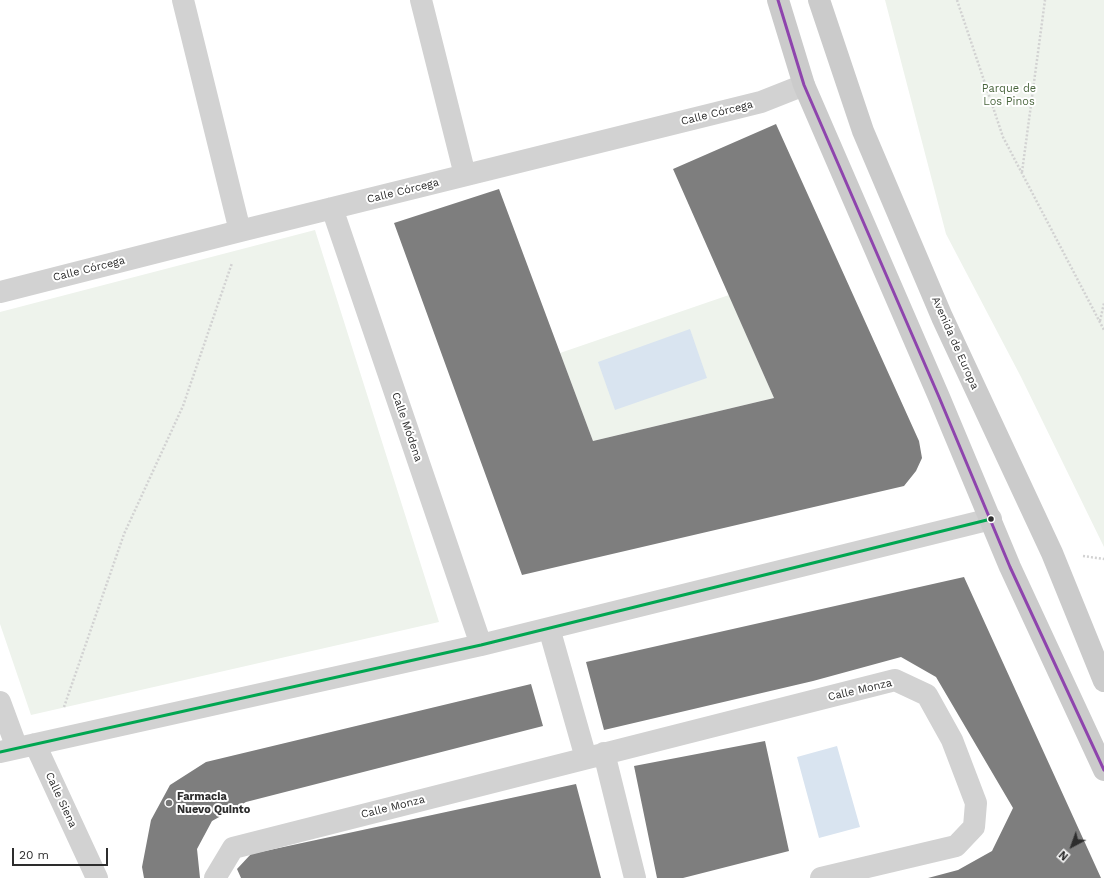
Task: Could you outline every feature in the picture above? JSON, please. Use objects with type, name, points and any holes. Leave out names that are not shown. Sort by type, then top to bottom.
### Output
[{"type":"main road","points":[[778,0],[804,84],[991,519],[1010,567],[1104,770]]},
{"type":"main road","name":"Avenida de Europa","points":[[819,0],[863,131],[942,317],[1052,553],[1104,681]]},
{"type":"street","points":[[183,0],[240,231]]},
{"type":"street","points":[[421,0],[465,175]]},
{"type":"street","name":"Calle Córcega","points":[[0,292],[761,102],[804,84]]},
{"type":"street","name":"Calle Módena","points":[[332,208],[481,645]]},
{"type":"street","points":[[17,748],[481,645],[991,519]]},
{"type":"street","points":[[549,628],[595,756],[635,878]]},
{"type":"street","name":"Calle Monza","points":[[216,878],[233,848],[895,680],[927,695],[952,740],[976,803],[974,827],[956,846],[821,878]]},
{"type":"street","name":"Calle Siena","points":[[0,702],[17,748],[97,878]]},
{"type":"path","points":[[957,0],[1003,137],[1104,330]]},
{"type":"path","points":[[1022,173],[1045,0]]},
{"type":"path","points":[[64,707],[124,534],[183,406],[233,258]]},
{"type":"path","points":[[1100,322],[1104,303]]},
{"type":"green space","name":"Parque de Los Pinos","points":[[885,0],[1104,0],[1104,547],[1021,377],[946,234]]},
{"type":"green space","points":[[315,230],[439,622],[31,715],[0,624],[0,312]]},
{"type":"green space","points":[[729,295],[774,398],[593,441],[560,353]]},
{"type":"shaded area","points":[[690,329],[707,378],[615,410],[598,362]]},
{"type":"shaded area","points":[[837,746],[860,827],[819,838],[797,757]]},
{"type":"building","points":[[776,124],[919,441],[922,458],[916,471],[904,486],[522,575],[394,223],[499,189],[593,441],[774,398],[673,169]]},
{"type":"building","points":[[964,577],[1101,878],[928,878],[958,870],[992,851],[1013,808],[936,677],[901,657],[813,681],[604,730],[586,662]]},
{"type":"building","points":[[531,684],[543,726],[246,802],[212,821],[197,849],[200,878],[144,878],[142,867],[151,820],[170,785],[206,762]]},
{"type":"building","points":[[765,741],[789,851],[683,878],[657,878],[634,766]]},
{"type":"building","points":[[576,784],[601,878],[241,878],[237,869],[251,854]]},
{"type":"transit line","points":[[778,0],[804,85],[939,397],[1010,567],[1104,770]]},
{"type":"transit line","points":[[0,752],[481,645],[991,519]]},
{"type":"place","name":"Farmacia Nuevo Quinto","points":[[169,803]]}]
